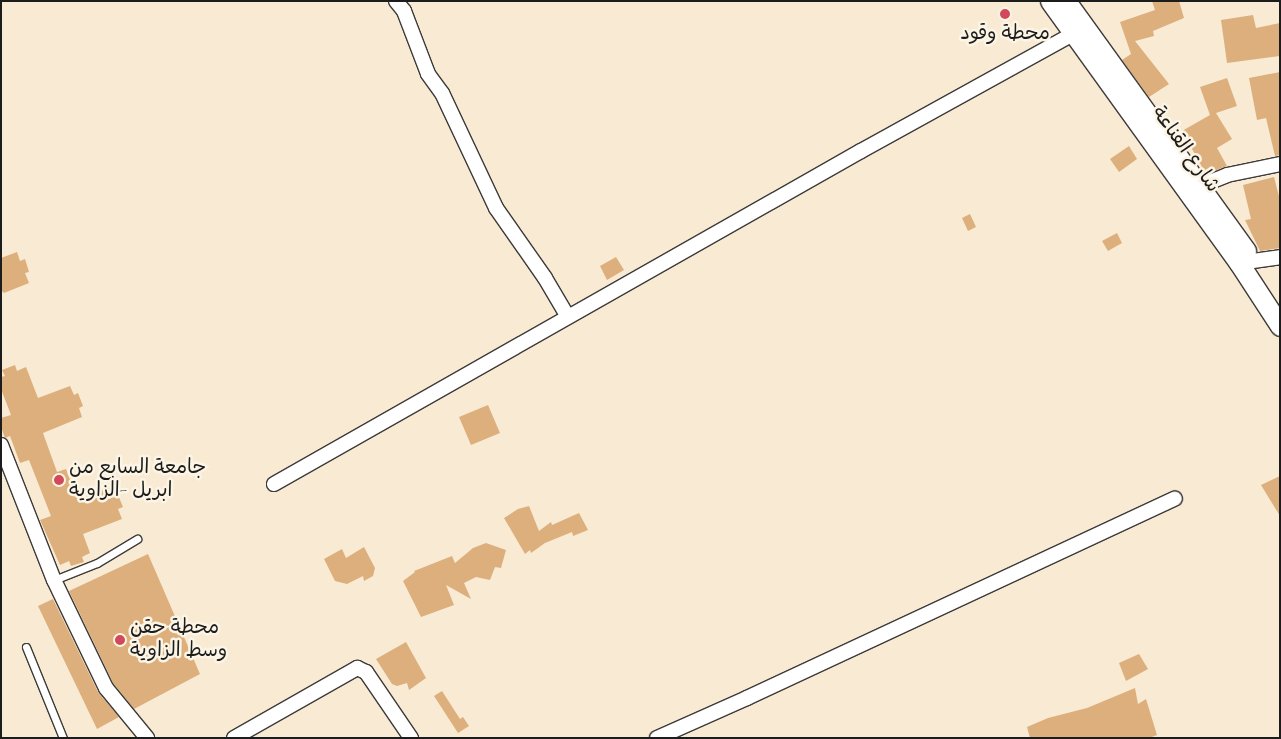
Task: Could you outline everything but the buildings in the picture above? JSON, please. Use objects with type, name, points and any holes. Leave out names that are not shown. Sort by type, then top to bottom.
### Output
[{"type":"street","points":[[396,1],[404,11],[428,74],[442,93],[496,208],[545,278],[568,317]]},
{"type":"street","name":"شارع القناعة","points":[[1050,1],[1239,263],[1280,326]]},
{"type":"street","name":"شارع القناعة","points":[[1066,1],[1253,261],[1280,305]]},
{"type":"street","points":[[274,484],[954,98],[1073,34]]},
{"type":"street","points":[[1200,186],[1227,175],[1280,164]]},
{"type":"street","points":[[1253,261],[1280,257]]},
{"type":"street","points":[[1,446],[54,580],[106,688],[147,738]]},
{"type":"street","points":[[657,738],[1174,498]]},
{"type":"street","points":[[234,738],[357,668],[366,672],[412,738]]},
{"type":"lane","points":[[54,580],[97,563],[137,539]]},
{"type":"lane","points":[[26,648],[63,738]]},
{"type":"place","name":"محطة وقود","points":[[1005,14]]},
{"type":"place","name":"جامعة السابع من ابريل -الزاوية","points":[[59,480]]},
{"type":"place","name":"محطة حقن وسط الزاوية","points":[[120,640]]}]
